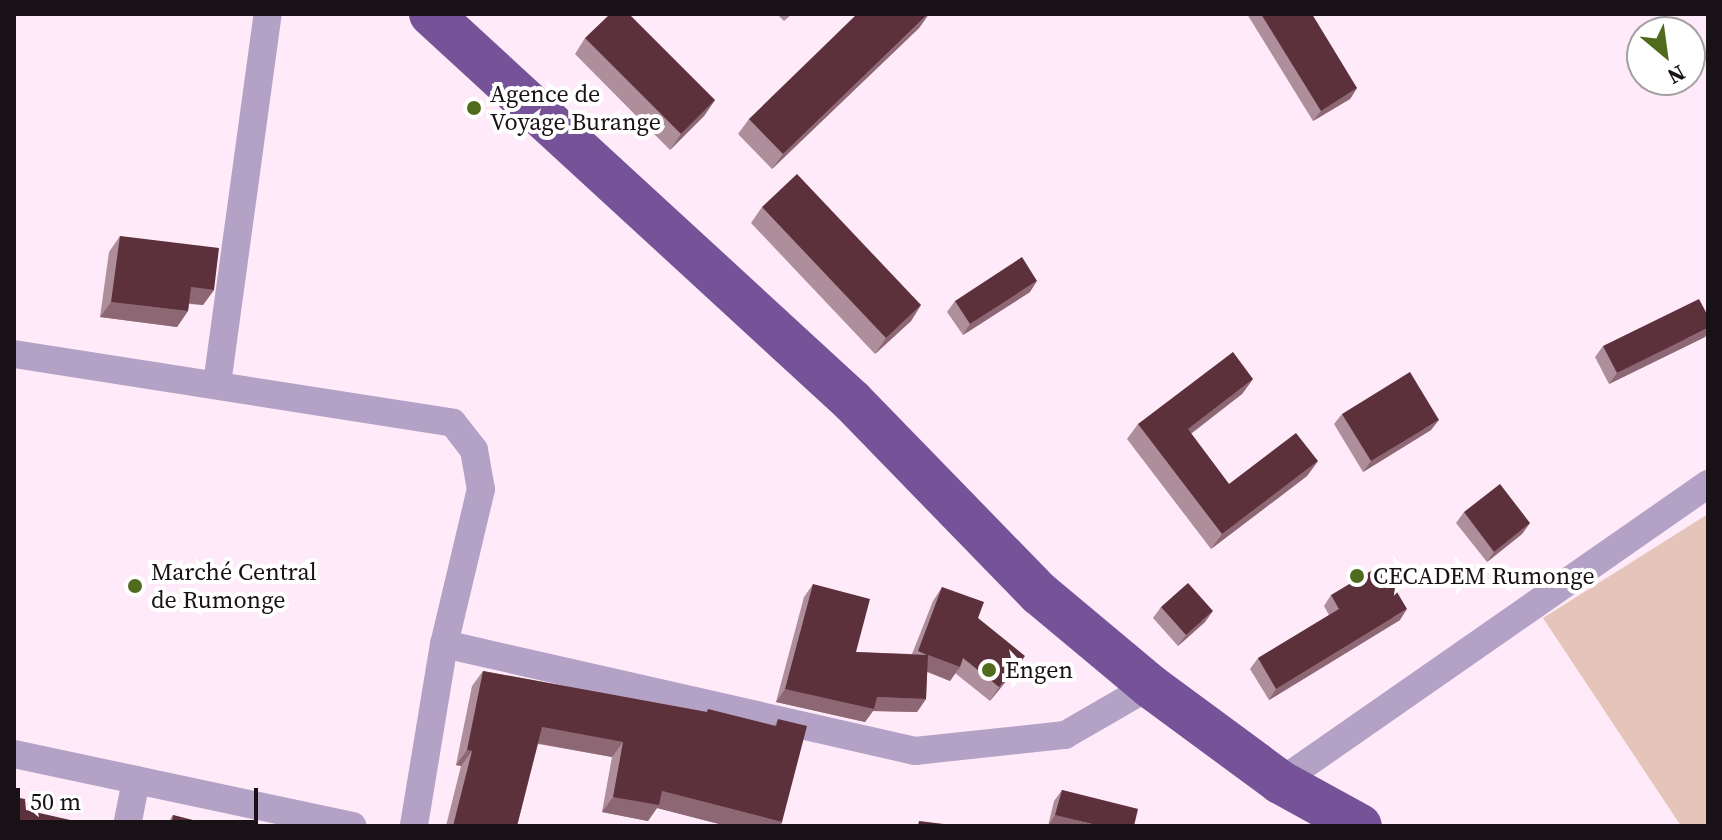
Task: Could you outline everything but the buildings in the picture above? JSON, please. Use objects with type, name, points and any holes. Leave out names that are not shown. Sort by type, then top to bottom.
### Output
[{"type":"highway","points":[[431,14],[852,401],[1040,594],[1150,686],[1280,782],[1360,826]]},
{"type":"street","points":[[217,384],[268,14]]},
{"type":"street","points":[[14,354],[453,423],[474,450],[481,489],[444,644],[414,826]]},
{"type":"street","points":[[1280,782],[1708,484]]},
{"type":"street","points":[[444,644],[915,751],[1065,735],[1150,686]]},
{"type":"street","points":[[14,754],[352,826]]},
{"type":"street","points":[[127,826],[136,780]]},
{"type":"shaded area","points":[[1708,514],[1708,826],[1681,826],[1543,618]]},
{"type":"place","name":"Agence de Voyage Burange","points":[[474,108]]},
{"type":"place","name":"CECADEM Rumonge","points":[[1357,576]]},
{"type":"place","name":"Marché Central de Rumonge","points":[[135,586]]},
{"type":"place","name":"Engen","points":[[989,670]]}]
